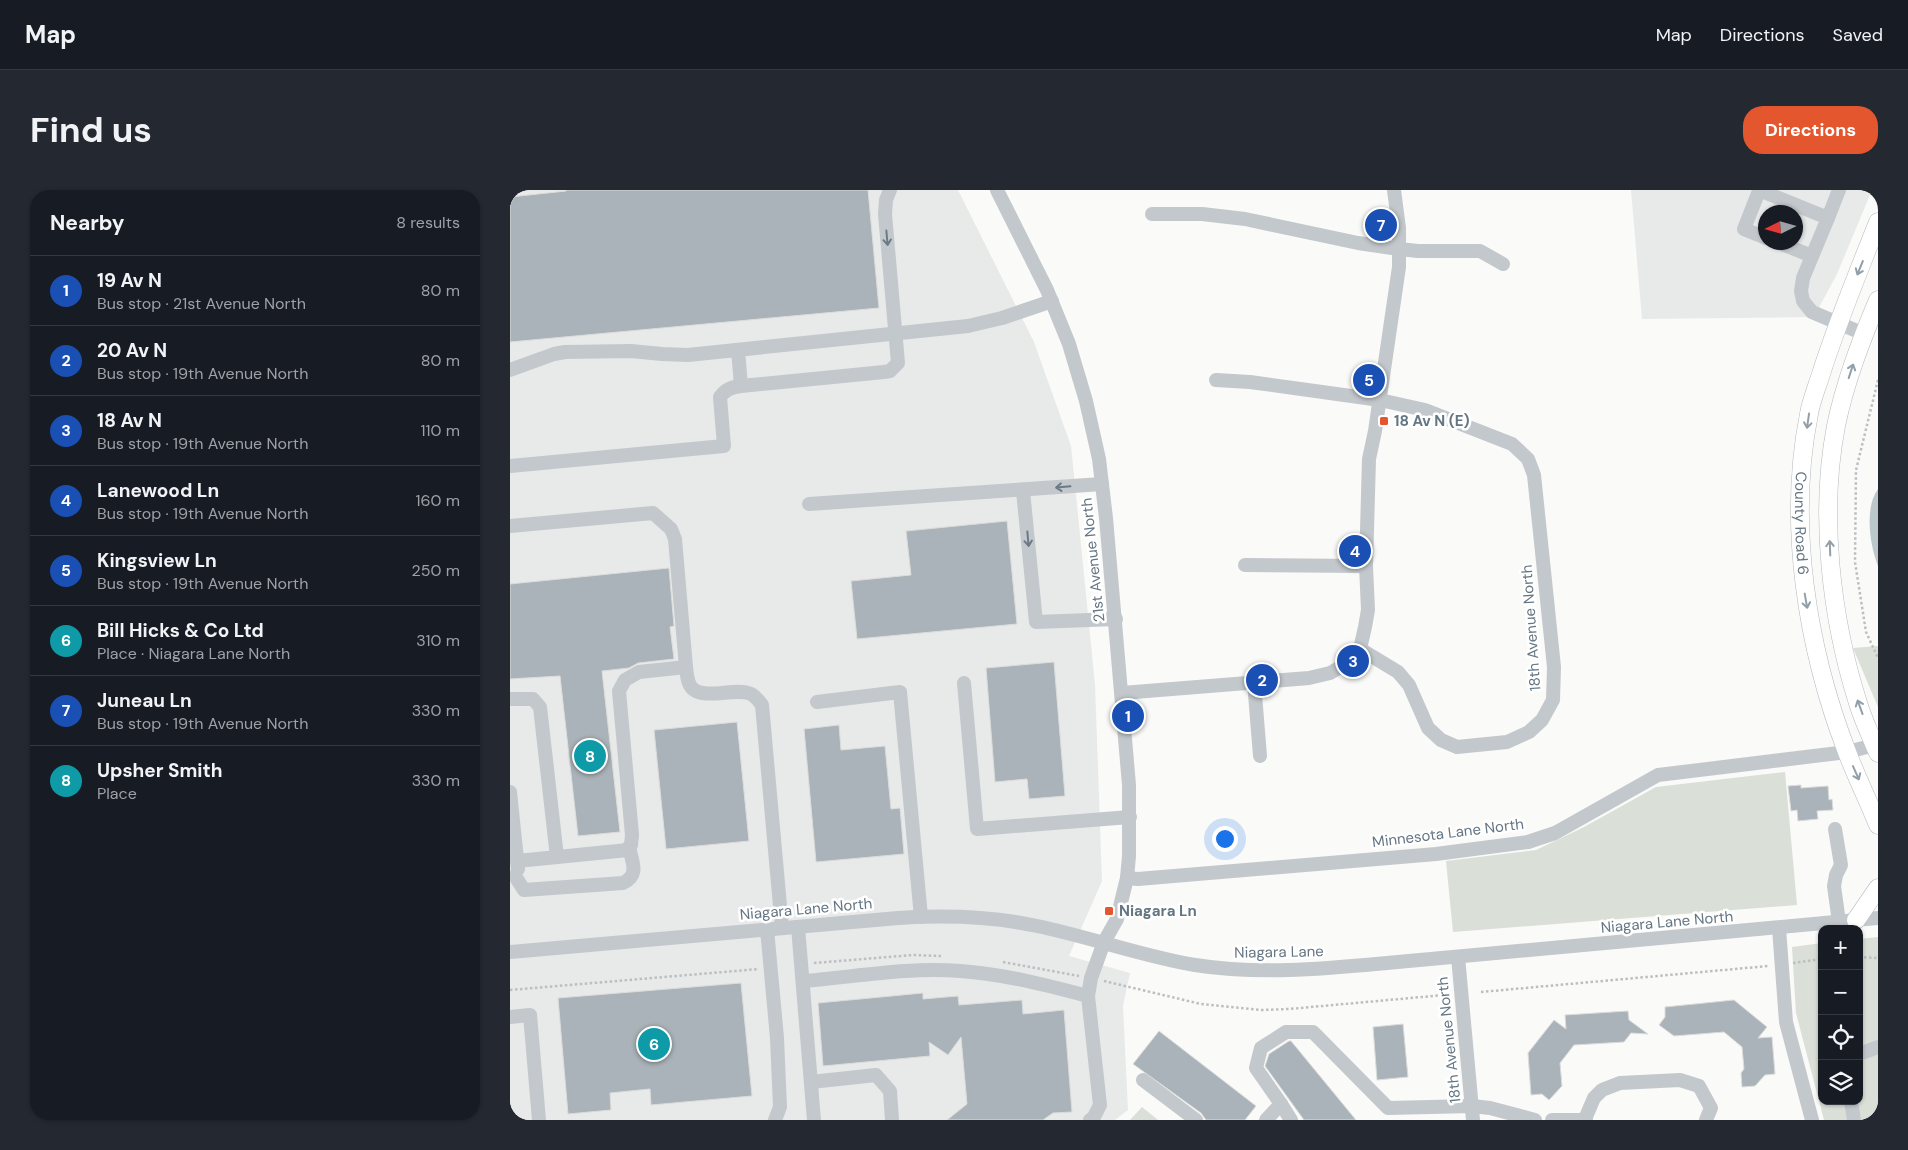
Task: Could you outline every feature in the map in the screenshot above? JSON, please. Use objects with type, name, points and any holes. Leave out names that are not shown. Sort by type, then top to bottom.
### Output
[{"type":"main road","name":"County Road 6","points":[[1878,222],[1838,322],[1809,413],[1802,461],[1801,508],[1804,590],[1811,631],[1825,687],[1847,752],[1878,825]]},
{"type":"main road","name":"County Road 6","points":[[1876,749],[1858,705],[1840,636],[1831,573],[1829,522],[1836,426],[1850,371],[1878,300]]},
{"type":"main road","points":[[1847,921],[1878,888]]},
{"type":"street","points":[[510,466],[724,446],[720,397],[724,391],[731,387],[890,370],[898,363],[885,214],[886,200],[890,190]]},
{"type":"street","name":"21st Avenue North","points":[[997,190],[1052,301],[1069,344],[1086,401],[1099,459],[1102,484],[1116,619],[1130,817],[1127,878],[1117,919],[1104,942],[1088,996]]},
{"type":"street","points":[[1122,693],[1309,678],[1330,673],[1344,665],[1360,649],[1368,610],[1366,566],[1369,460],[1380,400],[1399,267],[1399,228],[1394,190]]},
{"type":"street","points":[[1839,190],[1803,278],[1801,291],[1803,301],[1812,312],[1864,334]]},
{"type":"street","points":[[1758,235],[1744,229],[1759,191],[1828,218]]},
{"type":"street","points":[[1152,214],[1202,214],[1245,219],[1358,243],[1399,249],[1418,251],[1480,250],[1503,264]]},
{"type":"street","points":[[1797,250],[1812,256]]},
{"type":"street","points":[[510,370],[554,354],[565,352],[631,350],[673,355],[738,350],[984,323],[1052,301]]},
{"type":"street","points":[[738,350],[741,386]]},
{"type":"street","name":"18th Avenue North","points":[[1216,380],[1250,382],[1380,400],[1425,410],[1512,444],[1528,459],[1534,476],[1554,667],[1553,700],[1542,720],[1529,732],[1507,742],[1457,746],[1441,740],[1428,728],[1408,685],[1398,672],[1360,649]]},
{"type":"street","points":[[809,504],[1023,491],[1102,484]]},
{"type":"street","points":[[1023,491],[1036,622],[1116,619]]},
{"type":"street","points":[[510,526],[653,513],[671,529],[675,539],[689,684],[694,690],[702,693],[745,692],[753,694],[762,705],[782,928]]},
{"type":"street","points":[[1245,565],[1366,566]]},
{"type":"street","points":[[510,792],[518,871],[513,876],[524,890],[623,883],[630,880],[634,872],[630,847],[632,835],[619,691],[625,680],[639,672],[686,667]]},
{"type":"street","points":[[1254,682],[1260,756]]},
{"type":"street","points":[[964,683],[977,829],[1130,817]]},
{"type":"street","points":[[817,702],[900,692],[921,916]]},
{"type":"street","points":[[510,699],[533,699],[540,707],[557,857]]},
{"type":"street","name":"Minnesota Lane North","points":[[1127,878],[1138,879],[1436,854],[1528,842],[1554,833],[1658,775],[1876,749]]},
{"type":"street","points":[[1834,829],[1841,865],[1836,875],[1834,886],[1847,921]]},
{"type":"street","points":[[517,861],[628,850],[630,847]]},
{"type":"street","name":"Niagara Lane North","points":[[510,952],[921,916],[1017,922],[1104,942]]},
{"type":"street","name":"Niagara Lane North","points":[[1458,957],[1878,918]]},
{"type":"street","points":[[798,926],[814,1120]]},
{"type":"street","points":[[1779,928],[1786,1022],[1812,1120]]},
{"type":"street","points":[[767,929],[778,1038],[780,1107],[775,1120]]},
{"type":"street","name":"Niagara Lane","points":[[1104,942],[1185,963],[1247,971],[1312,970],[1458,957]]},
{"type":"street","name":"18th Avenue North","points":[[1458,957],[1473,1113]]},
{"type":"street","points":[[803,981],[916,971],[960,971],[1042,984],[1088,996],[1100,1105],[1090,1120]]},
{"type":"street","points":[[510,1017],[530,1015],[539,1120]]},
{"type":"street","points":[[1291,1120],[1256,1068],[1262,1048],[1286,1032],[1312,1032],[1387,1114],[1473,1113],[1490,1108],[1535,1120]]},
{"type":"street","points":[[1863,1053],[1878,1047]]},
{"type":"street","points":[[811,1082],[876,1075],[890,1091],[892,1120]]},
{"type":"street","points":[[1143,1080],[1196,1120]]},
{"type":"street","points":[[1552,1120],[1586,1120],[1594,1098],[1602,1090],[1620,1083],[1680,1080],[1699,1086],[1711,1108],[1706,1120]]},
{"type":"street","points":[[1266,1120],[1281,1104]]},
{"type":"street","points":[[1852,1105],[1854,1120]]},
{"type":"path","points":[[1878,380],[1856,470],[1855,562],[1866,632],[1878,658]]},
{"type":"path","points":[[1863,957],[1878,958]]},
{"type":"path","points":[[1481,992],[1818,960]]},
{"type":"shaded area","points":[[510,190],[958,190],[1034,342],[1071,446],[1095,684],[1102,881],[1069,956],[1130,973],[1123,1006],[1128,1110],[1115,1120],[510,1120]]},
{"type":"shaded area","points":[[1631,190],[1872,190],[1837,274],[1814,317],[1642,319]]},
{"type":"shaded area","points":[[1878,489],[1878,566],[1871,538],[1870,516],[1871,506]]},
{"type":"shaded area","points":[[1878,646],[1878,707],[1853,648]]},
{"type":"shaded area","points":[[1785,772],[1797,905],[1453,932],[1446,861],[1536,850],[1584,827],[1656,787]]},
{"type":"shaded area","points":[[1878,937],[1878,1120],[1824,1120],[1820,1105],[1863,1105],[1863,939]]},
{"type":"shaded area","points":[[1818,944],[1818,1097],[1796,1013],[1792,947]]},
{"type":"shaded area","points":[[1142,1107],[1158,1120],[1130,1120]]},
{"type":"building","points":[[566,190],[868,190],[879,308],[510,342],[510,197]]},
{"type":"building","points":[[1007,521],[1017,624],[857,639],[851,581],[911,575],[906,531]]},
{"type":"building","points":[[669,568],[674,626],[670,627],[674,659],[638,663],[629,668],[602,671],[620,832],[578,836],[560,676],[510,679],[510,584]]},
{"type":"building","points":[[1054,662],[1065,796],[1029,799],[1027,779],[995,782],[986,668]]},
{"type":"building","points":[[737,722],[749,841],[666,849],[654,730]]},
{"type":"building","points":[[839,725],[841,750],[885,746],[891,809],[900,808],[904,854],[816,862],[804,729]]},
{"type":"building","points":[[1801,785],[1801,788],[1828,786],[1829,800],[1832,799],[1833,810],[1817,811],[1818,819],[1798,821],[1797,810],[1791,811],[1788,786]]},
{"type":"building","points":[[741,983],[752,1096],[651,1105],[650,1089],[610,1093],[611,1110],[568,1114],[558,998]]},
{"type":"building","points":[[923,993],[923,999],[958,996],[959,1005],[1022,1000],[1023,1014],[1064,1010],[1072,1112],[1053,1113],[1043,1120],[947,1120],[967,1104],[961,1037],[948,1055],[929,1042],[930,1056],[823,1066],[818,1003]]},
{"type":"building","points":[[1734,1000],[1767,1027],[1758,1038],[1772,1037],[1775,1074],[1765,1075],[1755,1086],[1742,1087],[1741,1073],[1744,1069],[1742,1047],[1724,1032],[1674,1036],[1659,1025],[1665,1017],[1665,1007]]},
{"type":"building","points":[[1628,1011],[1629,1020],[1648,1034],[1631,1033],[1624,1042],[1574,1045],[1560,1063],[1562,1086],[1549,1100],[1542,1094],[1531,1095],[1528,1053],[1554,1020],[1566,1029],[1565,1015]]},
{"type":"building","points":[[1403,1024],[1408,1077],[1377,1080],[1373,1027]]},
{"type":"building","points":[[1159,1031],[1256,1106],[1245,1120],[1206,1120],[1201,1113],[1133,1064]]},
{"type":"building","points":[[1291,1041],[1356,1120],[1304,1120],[1265,1066],[1269,1054]]},
{"type":"place","name":"Juneau Ln","points":[[1381,225]]},
{"type":"place","name":"Kingsview Ln","points":[[1369,380]]},
{"type":"place","name":"18 Av N (E)","points":[[1384,421]]},
{"type":"place","name":"Lanewood Ln","points":[[1355,551]]},
{"type":"place","name":"18 Av N","points":[[1353,661]]},
{"type":"place","name":"20 Av N","points":[[1262,680]]},
{"type":"place","name":"19 Av N","points":[[1128,716]]},
{"type":"place","name":"Upsher Smith","points":[[590,756]]},
{"type":"place","name":"Niagara Ln","points":[[1109,911]]},
{"type":"place","name":"Bill Hicks & Co Ltd","points":[[654,1044]]}]
